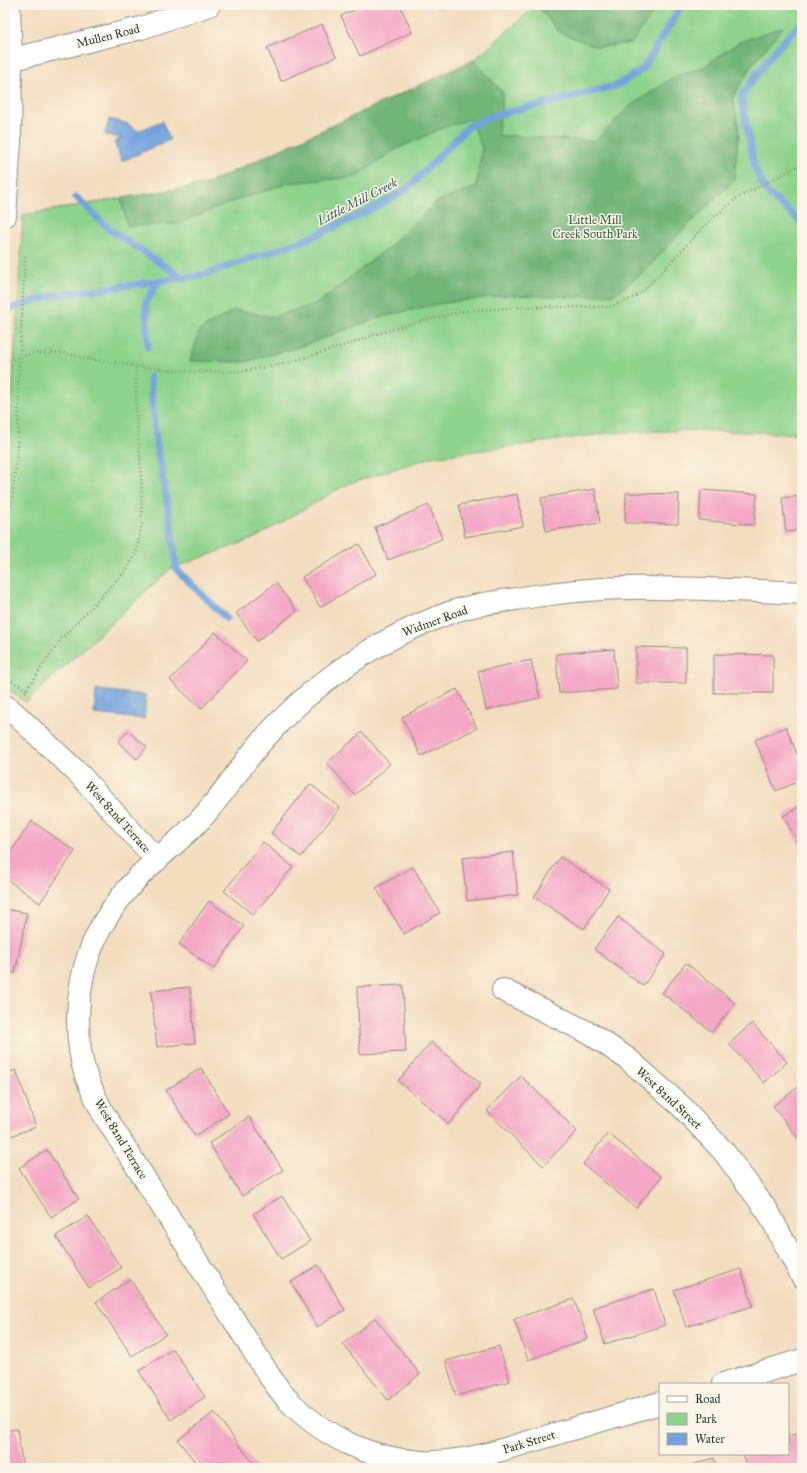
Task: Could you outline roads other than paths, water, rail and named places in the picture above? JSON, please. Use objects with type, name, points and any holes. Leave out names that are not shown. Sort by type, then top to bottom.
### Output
[{"type":"street","points":[[5,216],[10,142],[8,61],[9,5]]},
{"type":"street","name":"Mullen Road","points":[[8,61],[141,28],[198,10],[209,5]]},
{"type":"street","name":"Widmer Road","points":[[157,860],[199,821],[223,793],[263,740],[299,703],[348,663],[400,633],[451,612],[493,602],[568,592],[652,588],[802,593]]},
{"type":"street","name":"West 82nd Terrace","points":[[8,708],[79,774],[157,860],[133,882],[118,900],[98,932],[88,956],[79,994],[78,1034],[86,1076],[103,1114],[270,1377],[288,1401],[311,1421],[349,1445]]},
{"type":"street","name":"West 82nd Street","points":[[503,990],[591,1034],[628,1060],[682,1107],[724,1152],[768,1212],[802,1276]]},
{"type":"street","points":[[726,1383],[802,1360]]},
{"type":"street","name":"Park Street","points":[[349,1445],[385,1457],[422,1462],[465,1459],[488,1454],[659,1403]]},
{"type":"water","points":[[109,119],[126,123],[138,131],[162,121],[170,140],[122,161],[114,142],[122,138],[105,135]]},
{"type":"water","points":[[96,690],[146,695],[144,719],[94,714]]},
{"type":"waterway","name":"Little Mill Creek","points":[[5,310],[51,296],[203,275],[308,239],[372,209],[407,189],[469,126],[496,115],[616,86],[642,70],[682,5]]},
{"type":"waterway","points":[[802,22],[769,58],[741,97],[755,169],[767,193],[802,223]]},
{"type":"waterway","points":[[76,197],[109,229],[183,278]]},
{"type":"waterway","points":[[148,347],[146,302],[158,282]]},
{"type":"waterway","points":[[150,377],[156,440],[170,519],[177,570],[226,618]]},
{"type":"park label","name":"Little Mill Creek South Park","points":[[595,227]]}]
